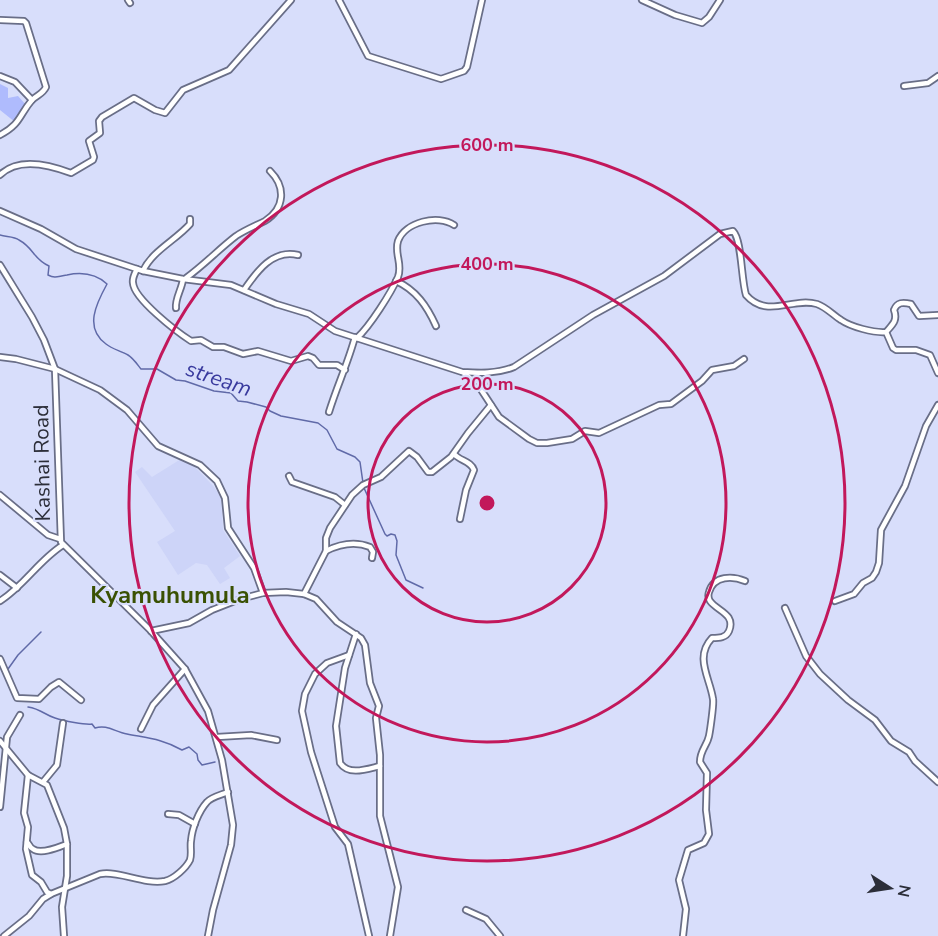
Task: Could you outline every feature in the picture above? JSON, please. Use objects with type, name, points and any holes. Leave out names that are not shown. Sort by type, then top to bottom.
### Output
[{"type":"street","points":[[0,175],[8,168],[21,165],[56,167],[71,172],[93,160],[89,141],[100,133],[99,121],[102,117],[134,98],[154,110],[165,113],[183,90],[229,70],[291,0]]},
{"type":"street","points":[[339,0],[368,56],[441,80],[458,74],[468,67],[482,0]]},
{"type":"street","points":[[642,0],[675,15],[702,22],[709,17],[720,0]]},
{"type":"street","points":[[0,20],[24,21],[28,27],[46,87],[43,93],[32,100],[16,125],[0,135]]},
{"type":"street","points":[[0,76],[15,82],[32,100]]},
{"type":"street","points":[[904,86],[928,83],[938,76]]},
{"type":"street","points":[[176,308],[184,278],[240,233],[266,220],[279,205],[282,195],[280,186],[270,171]]},
{"type":"street","points":[[0,211],[41,229],[76,249],[140,270],[231,285],[276,304],[309,314],[335,331],[462,372],[501,371],[514,367],[576,325],[664,276],[714,238],[728,231],[733,231],[736,235],[740,247],[744,290],[753,301],[779,308],[799,302],[819,305],[850,325],[874,332],[886,332]]},
{"type":"street","points":[[190,219],[190,224],[184,231],[140,270],[133,283],[136,291],[153,311],[191,341],[201,340],[213,347],[224,347],[243,354],[258,351],[291,361],[308,356],[319,365],[337,365],[345,370]]},
{"type":"street","points":[[329,412],[334,392],[345,370],[356,338],[366,327],[396,281],[400,269],[397,251],[401,236],[424,220],[452,222],[454,225]]},
{"type":"street","points":[[244,290],[260,269],[278,255],[298,255]]},
{"type":"street","name":"Kashai Road","points":[[0,265],[32,317],[55,369],[60,539],[63,545],[151,631],[185,669],[208,711],[217,737],[231,811],[232,839],[208,936]]},
{"type":"street","points":[[396,281],[415,291],[432,315],[436,326]]},
{"type":"street","points":[[886,332],[896,320],[894,310],[901,303],[911,304],[917,315],[922,317],[938,315]]},
{"type":"street","points":[[886,332],[892,348],[916,350],[930,356],[938,373]]},
{"type":"street","points":[[0,357],[55,369],[111,396],[127,410],[158,446],[200,465],[217,481],[225,498],[228,528],[254,568],[263,593]]},
{"type":"street","points":[[462,372],[478,385],[499,417],[537,443],[572,439],[585,432],[599,433],[659,405],[671,404],[702,381],[712,370],[735,366],[744,359]]},
{"type":"street","points":[[304,594],[326,550],[328,532],[358,489],[381,477],[408,451],[417,457],[429,473],[447,462],[491,405]]},
{"type":"street","points":[[835,601],[854,594],[876,572],[879,563],[881,530],[905,486],[926,426],[938,405]]},
{"type":"street","points":[[454,454],[474,470],[465,490],[460,519]]},
{"type":"street","points":[[289,476],[292,482],[335,497],[345,505]]},
{"type":"street","points":[[0,495],[48,535],[60,539]]},
{"type":"street","points":[[326,550],[357,543],[370,547],[373,552],[372,558]]},
{"type":"street","points":[[0,601],[17,588],[54,550],[63,545]]},
{"type":"street","points":[[0,575],[17,588]]},
{"type":"street","points":[[683,936],[686,909],[679,882],[682,866],[688,850],[704,843],[709,834],[706,810],[707,773],[700,762],[702,749],[709,737],[714,706],[704,657],[712,638],[721,638],[726,635],[730,625],[726,614],[711,602],[710,589],[720,579],[739,578],[745,581]]},
{"type":"street","points":[[151,631],[185,624],[222,605],[263,593],[304,594],[320,601],[337,622],[364,642],[369,683],[379,706],[376,718],[380,766],[380,816],[398,887],[390,936]]},
{"type":"street","points":[[785,608],[806,656],[820,674],[848,700],[875,720],[891,741],[909,752],[915,761],[938,782]]},
{"type":"street","points":[[356,634],[344,675],[336,726],[340,763],[343,768],[352,771],[380,766]]},
{"type":"street","points":[[349,655],[327,663],[315,674],[305,694],[302,711],[308,744],[335,828],[348,844],[369,936]]},
{"type":"street","points":[[0,659],[17,698],[39,699],[59,682],[81,700]]},
{"type":"street","points":[[141,729],[153,705],[185,669]]},
{"type":"street","points":[[0,807],[8,732],[20,715]]},
{"type":"street","points":[[43,782],[57,765],[63,723]]},
{"type":"street","points":[[217,737],[251,735],[277,740]]},
{"type":"street","points":[[0,741],[28,775],[47,785],[58,811],[67,844],[66,890],[62,907],[64,936]]},
{"type":"street","points":[[28,775],[24,813],[27,827],[26,849],[31,873],[51,894]]},
{"type":"street","points":[[4,936],[51,894],[105,873],[132,879],[155,881],[169,879],[183,869],[189,861],[195,824],[208,801],[228,792]]},
{"type":"street","points":[[168,814],[179,815],[195,824]]},
{"type":"street","points":[[27,842],[32,849],[37,850],[67,844]]},
{"type":"street","points":[[466,910],[486,919],[500,936]]},
{"type":"shaded area","points":[[0,84],[8,88],[8,98],[18,96],[26,105],[15,122],[0,110]]},
{"type":"shaded area","points":[[181,459],[193,465],[221,497],[223,530],[240,556],[224,568],[230,578],[220,584],[207,565],[196,563],[178,575],[157,542],[175,531],[135,472],[142,467],[152,477]]},
{"type":"waterway","name":"stream","points":[[0,235],[15,238],[28,246],[40,260],[49,266],[48,275],[55,277],[88,274],[107,284],[96,308],[95,331],[106,344],[130,356],[141,369],[157,369],[176,380],[214,391],[231,393],[238,401],[266,407],[281,416],[318,423],[327,430],[337,449],[355,457],[360,462],[363,483]]},
{"type":"waterway","name":"stream","points":[[364,488],[385,534],[395,535],[396,555],[406,580],[423,588]]},
{"type":"waterway","points":[[8,669],[18,655],[41,632]]},
{"type":"waterway","points":[[28,707],[59,719],[92,724],[95,728],[107,728],[155,739],[182,750],[189,747],[197,754],[202,765],[215,762]]},
{"type":"district","name":"Kyamuhumula","points":[[170,595]]}]
